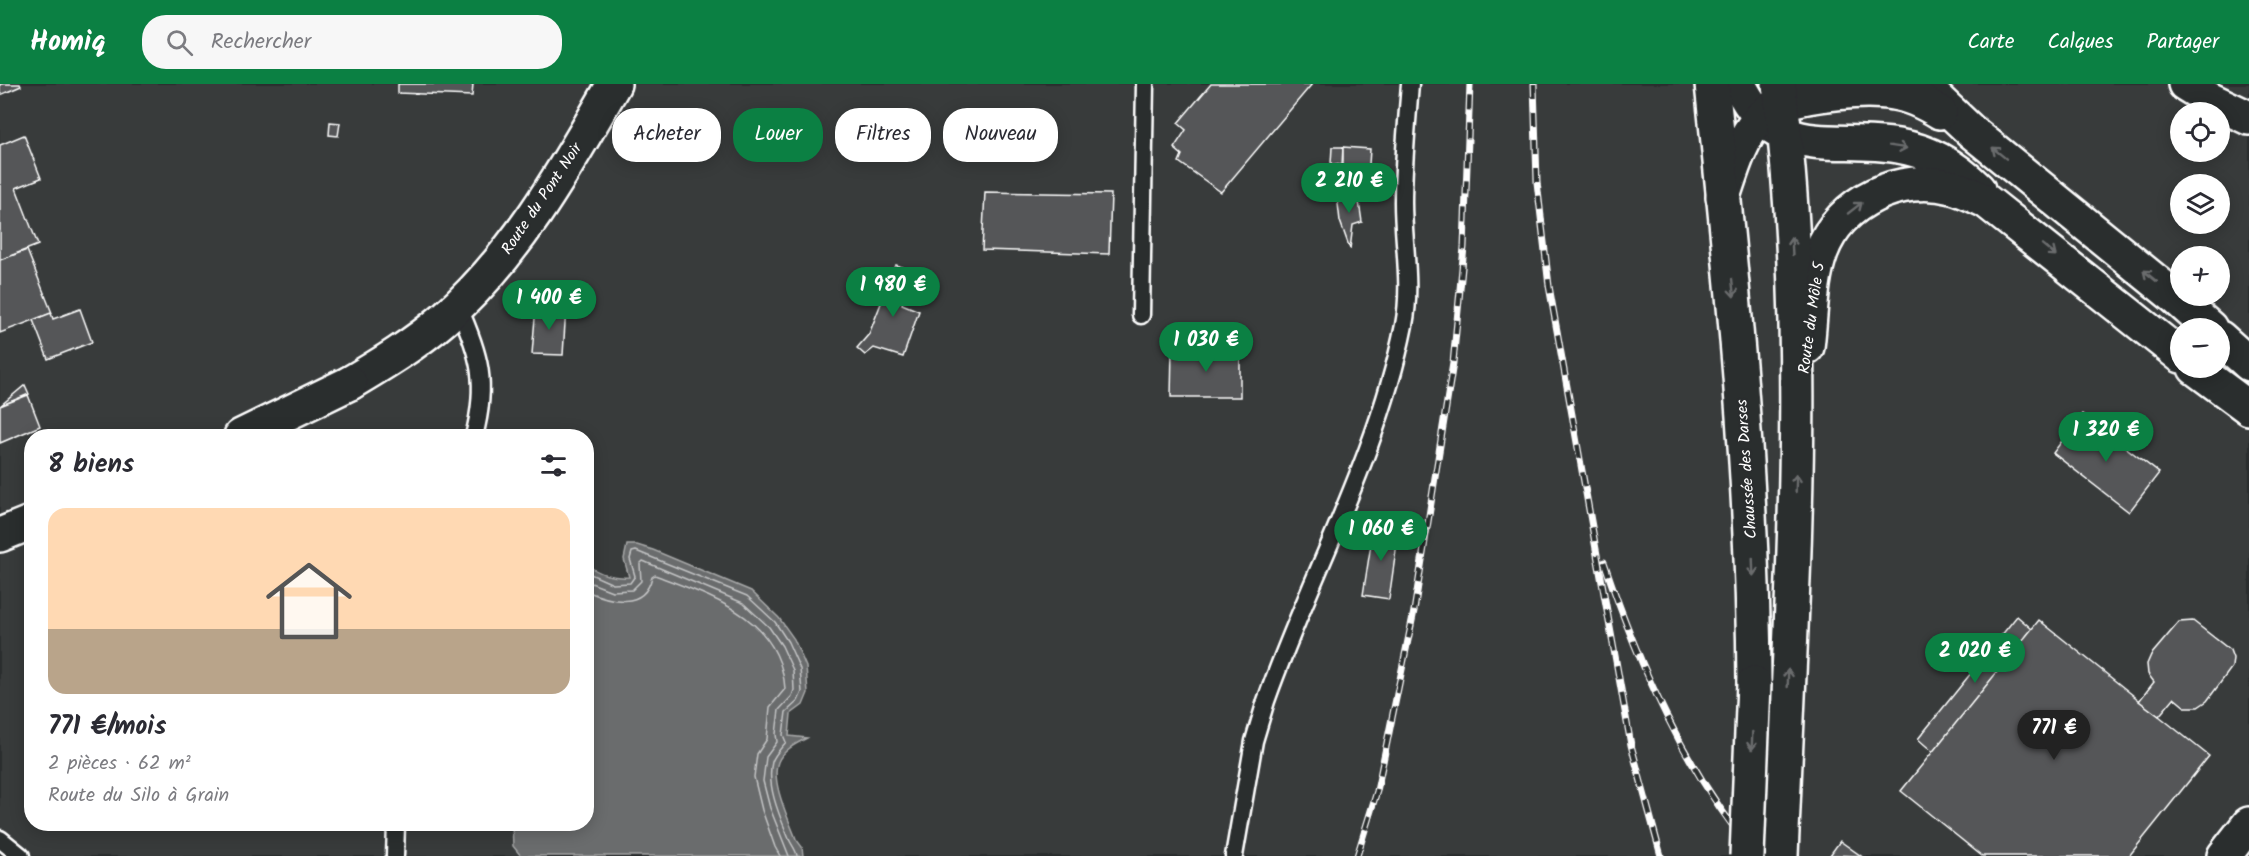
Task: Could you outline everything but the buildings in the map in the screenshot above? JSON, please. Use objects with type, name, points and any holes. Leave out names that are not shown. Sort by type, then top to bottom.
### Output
[{"type":"street","name":"Route du Pont Noir","points":[[255,429],[350,383],[406,349],[458,306],[487,277],[520,237],[564,171],[614,84]]},
{"type":"street","name":"Chaussée des Darses","points":[[1712,84],[1740,357],[1753,566],[1754,683],[1747,856]]},
{"type":"street","points":[[1739,84],[1750,106],[1777,110],[1851,92],[1895,93],[1924,102],[1972,132]]},
{"type":"street","points":[[1921,84],[1972,132],[2199,318]]},
{"type":"street","points":[[2185,84],[2211,100],[2249,118]]},
{"type":"street","points":[[1724,197],[1736,158],[1750,132],[1777,110]]},
{"type":"street","points":[[1777,110],[1795,295],[1798,420],[1781,856]]},
{"type":"street","name":"Route du Môle 5","points":[[1777,110],[1824,143],[1898,146],[1928,154],[1956,170],[2003,213]]},
{"type":"street","name":"Route du Môle 5","points":[[1798,420],[1817,269],[1824,245],[1839,222],[1852,210],[1880,192],[1908,184],[1923,183],[1954,187],[1986,201],[2170,347]]},
{"type":"street","points":[[2230,347],[2249,364]]},
{"type":"street","points":[[2208,378],[2249,408]]},
{"type":"street","points":[[0,535],[24,525]]},
{"type":"street","points":[[2224,856],[2249,824]]},
{"type":"lane","points":[[1141,315],[1145,84]]},
{"type":"lane","points":[[1234,856],[1250,763],[1266,701],[1364,458],[1386,395],[1404,326],[1408,293],[1403,194],[1410,84]]},
{"type":"lane","points":[[458,306],[474,341],[481,378],[482,402],[476,429]]},
{"type":"lane","points":[[394,856],[396,831]]},
{"type":"lane","points":[[0,839],[21,856]]},
{"type":"shaded area","points":[[0,84],[2249,84],[2249,856],[0,856]]},
{"type":"water","points":[[627,545],[637,545],[751,591],[779,618],[794,639],[806,667],[808,693],[803,705],[791,714],[789,736],[807,738],[783,754],[778,762],[776,779],[781,800],[796,839],[802,847],[803,856],[521,856],[513,846],[512,831],[594,831],[594,569],[606,575],[629,577],[624,559]]},
{"type":"railway","points":[[1357,856],[1377,791],[1414,611],[1453,363],[1464,247],[1470,84]]},
{"type":"railway","points":[[1534,84],[1537,182],[1549,286],[1631,745],[1661,856]]},
{"type":"railway","points":[[1604,562],[1633,640],[1666,716],[1707,788],[1756,856]]}]
